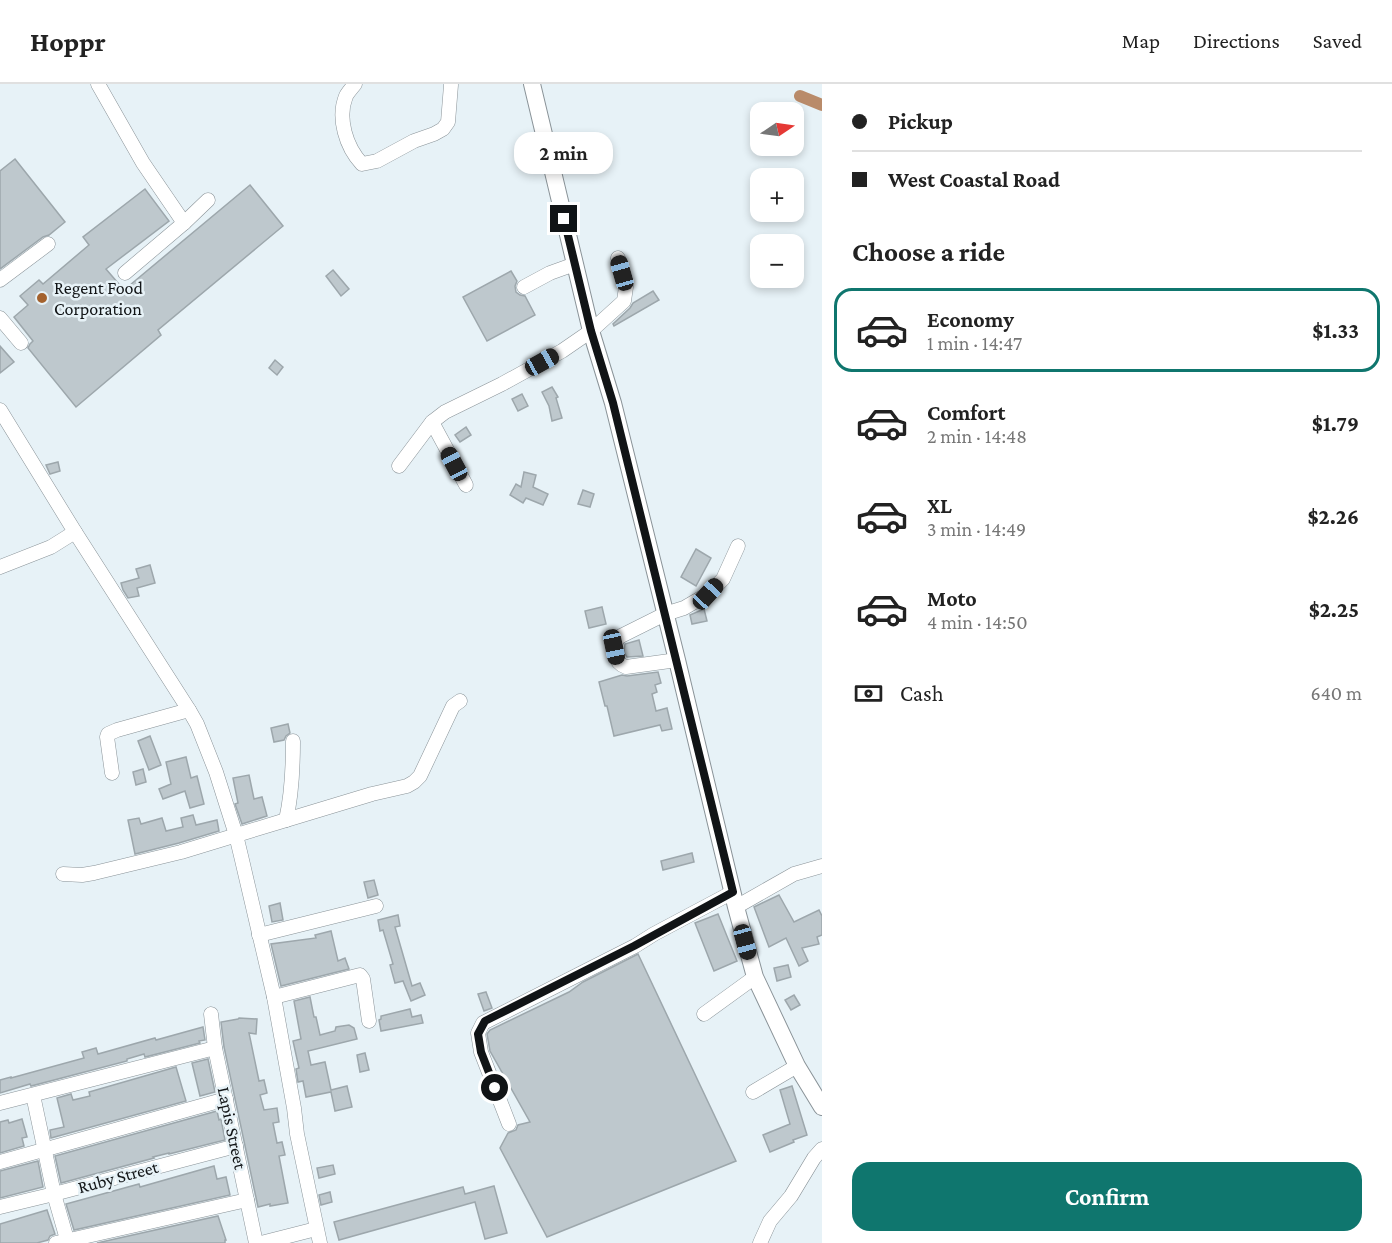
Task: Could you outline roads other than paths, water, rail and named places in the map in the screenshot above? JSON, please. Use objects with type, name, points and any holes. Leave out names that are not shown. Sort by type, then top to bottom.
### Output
[{"type":"main road","points":[[532,84],[591,331],[613,403],[734,900],[755,977],[797,1066],[822,1107]]},
{"type":"street","points":[[98,84],[143,163],[184,223]]},
{"type":"street","points":[[355,84],[346,94],[342,114],[347,142],[362,164],[377,161],[414,141],[434,135],[443,129],[448,122],[451,84]]},
{"type":"street","points":[[125,273],[208,200]]},
{"type":"street","points":[[0,280],[48,244]]},
{"type":"street","points":[[399,466],[432,422],[445,412],[562,351],[591,331],[624,301],[626,287],[618,258]]},
{"type":"street","points":[[524,287],[550,273],[575,264]]},
{"type":"street","points":[[0,318],[21,343]]},
{"type":"street","points":[[0,410],[197,724],[216,772],[236,835],[274,997],[297,1134],[320,1243]]},
{"type":"street","points":[[432,422],[466,485]]},
{"type":"street","points":[[0,567],[51,547],[75,532]]},
{"type":"street","points":[[677,660],[626,667],[617,661],[615,642],[665,614],[684,608],[708,594],[723,579],[738,546]]},
{"type":"street","points":[[63,874],[94,873],[181,852],[372,794],[407,786],[420,776],[453,706],[460,701]]},
{"type":"street","points":[[112,773],[108,734],[189,711]]},
{"type":"street","points":[[286,820],[292,790],[293,741]]},
{"type":"street","points":[[509,1124],[481,1052],[478,1034],[483,1023],[634,946],[794,874],[822,866]]},
{"type":"street","points":[[260,934],[376,906]]},
{"type":"street","points":[[274,997],[360,975],[363,979],[369,1021]]},
{"type":"street","points":[[704,1014],[755,977]]},
{"type":"street","name":"Lapis Street","points":[[211,1014],[215,1048],[256,1243]]},
{"type":"street","points":[[0,1103],[215,1048]]},
{"type":"street","points":[[753,1092],[797,1066]]},
{"type":"street","points":[[33,1095],[64,1242],[247,1200]]},
{"type":"street","points":[[0,1162],[226,1100]]},
{"type":"street","name":"Ruby Street","points":[[0,1207],[236,1146]]},
{"type":"street","points":[[760,1243],[770,1221],[791,1196],[813,1158],[822,1149]]},
{"type":"street","points":[[261,1243],[316,1229]]},
{"type":"waterway","points":[[800,96],[822,105]]},
{"type":"place","name":"Regent Food Corporation","points":[[42,298]]}]
